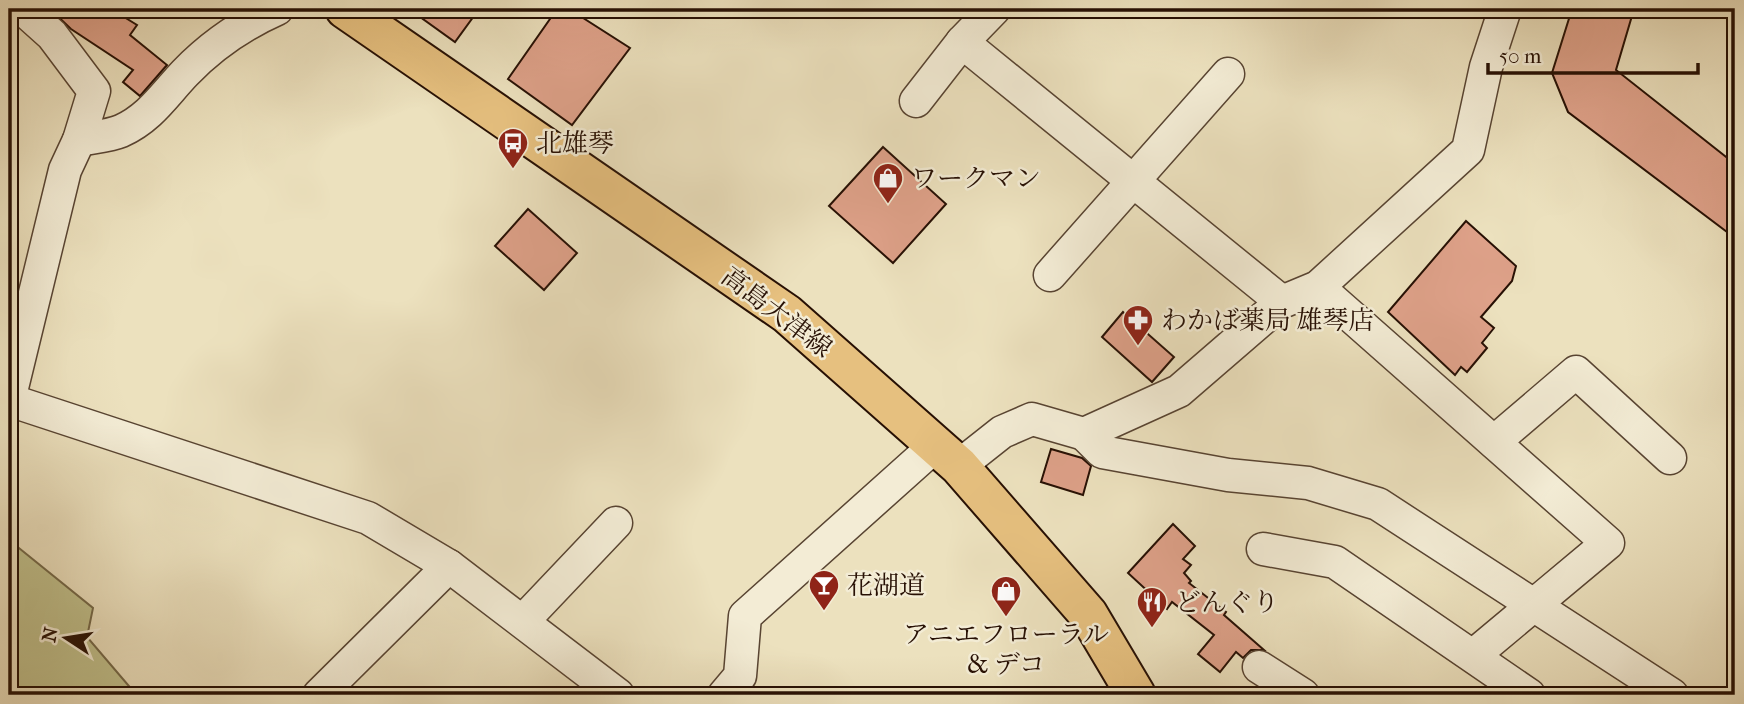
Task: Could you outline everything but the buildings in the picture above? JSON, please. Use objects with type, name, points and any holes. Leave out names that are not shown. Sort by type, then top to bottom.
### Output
[{"type":"main road","name":"高島大津線","points":[[345,9],[787,314],[948,455],[1088,614],[1136,695]]},
{"type":"street","points":[[23,9],[52,35],[94,91],[79,139],[65,170],[9,400],[368,517],[449,566],[618,695]]},
{"type":"street","points":[[79,139],[120,132],[151,113],[184,74],[220,41],[249,22],[277,9]]},
{"type":"street","points":[[916,101],[962,42],[994,9]]},
{"type":"street","points":[[1084,434],[1179,391],[1282,302],[1318,286],[1468,149],[1486,67],[1505,9]]},
{"type":"street","points":[[962,42],[1282,302]]},
{"type":"street","points":[[1050,275],[1228,74]]},
{"type":"street","points":[[1318,286],[1608,543],[1474,655]]},
{"type":"street","points":[[1494,442],[1576,372],[1670,458]]},
{"type":"street","points":[[724,695],[740,676],[745,616],[948,455],[1032,419],[1084,434],[1102,452],[1228,475],[1308,483],[1378,504],[1672,695]]},
{"type":"street","points":[[523,621],[616,523]]},
{"type":"street","points":[[1263,549],[1335,562],[1529,695]]},
{"type":"street","points":[[319,695],[449,566]]},
{"type":"street","points":[[1259,667],[1303,695]]},
{"type":"green space","points":[[9,540],[93,608],[87,637],[134,692],[131,695],[9,695]]},
{"type":"place","name":"北雄琴","points":[[513,170]]},
{"type":"place","name":"ワークマン","points":[[888,205]]},
{"type":"place","name":"わかば薬局 雄琴店","points":[[1138,347]]},
{"type":"place","name":"花湖道","points":[[824,612]]},
{"type":"place","name":"アニエフローラル & デコ","points":[[1006,618]]},
{"type":"place","name":"どんぐり","points":[[1152,629]]}]
